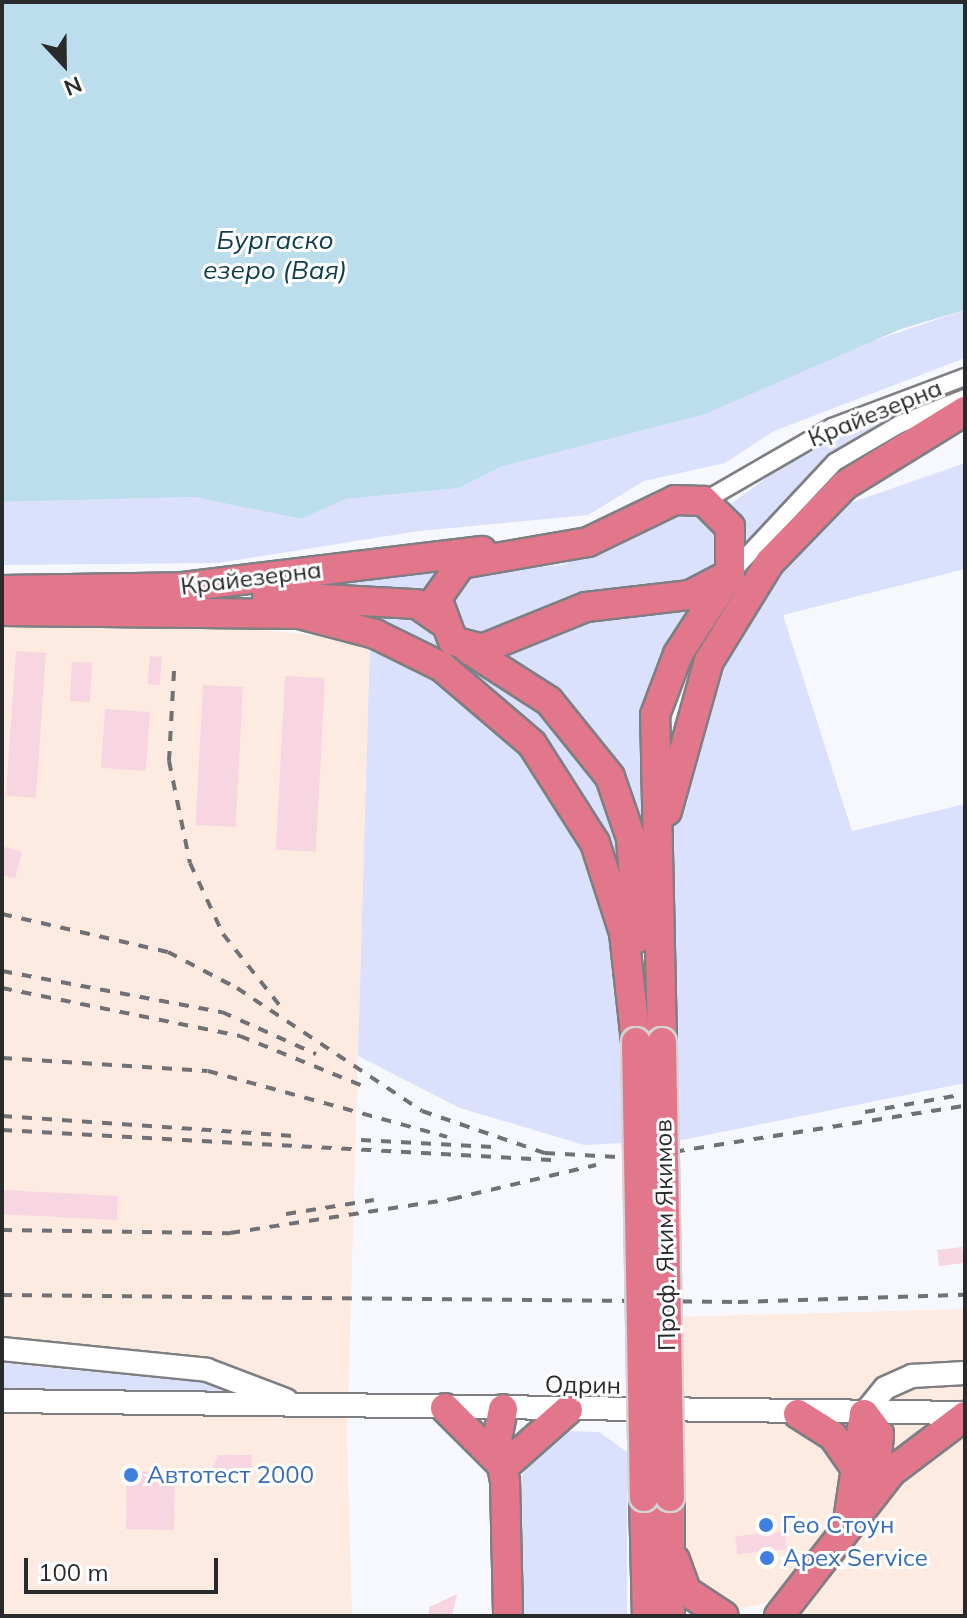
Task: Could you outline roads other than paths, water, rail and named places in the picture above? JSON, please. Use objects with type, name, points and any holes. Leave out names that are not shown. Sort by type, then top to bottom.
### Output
[{"type":"highway","points":[[659,855],[676,763],[709,661],[770,562],[845,485],[965,411]]},
{"type":"highway","points":[[441,621],[437,598],[451,572],[499,552],[588,542],[675,500],[704,501],[733,536],[730,574],[678,654],[655,715],[659,855]]},
{"type":"highway","name":"Крайезерна","points":[[2,590],[183,587],[437,553],[499,552]]},
{"type":"highway","points":[[468,649],[496,646],[586,607],[703,591],[730,574]]},
{"type":"highway","points":[[127,610],[290,595],[417,604],[441,621],[468,649],[572,723],[618,797],[636,870],[649,1042]]},
{"type":"highway","points":[[2,611],[127,610],[338,621],[405,647],[484,698],[558,776],[595,843],[624,933],[649,1042]]},
{"type":"highway","name":"Проф. Яким Якимов","points":[[644,1610],[657,1497],[649,1042],[659,855]]},
{"type":"highway","points":[[445,1408],[477,1433],[505,1470]]},
{"type":"highway","points":[[503,1409],[511,1432],[505,1470],[508,1616]]},
{"type":"highway","points":[[505,1470],[568,1410]]},
{"type":"highway","points":[[798,1414],[833,1436],[866,1484]]},
{"type":"highway","points":[[864,1414],[866,1484]]},
{"type":"highway","points":[[779,1616],[835,1544],[866,1484],[965,1414]]},
{"type":"highway","name":"Проф. Яким Якимов","points":[[657,1497],[670,1531],[670,1616]]},
{"type":"highway","points":[[670,1531],[686,1591],[724,1616]]},
{"type":"highway","points":[[754,1616],[796,1593]]},
{"type":"main road","name":"Одрин","points":[[2,1349],[207,1370],[300,1405]]},
{"type":"main road","points":[[864,1414],[885,1388],[912,1376],[965,1373]]},
{"type":"main road","name":"Одрин","points":[[2,1401],[965,1414]]},
{"type":"street","name":"Крайезерна","points":[[704,501],[832,427],[965,377]]},
{"type":"street","points":[[730,574],[835,462],[900,424],[965,398]]},
{"type":"water","name":"Бургаско езеро (Вая)","points":[[2,2],[965,2],[965,310],[901,329],[705,414],[503,466],[459,488],[346,499],[301,519],[195,497],[2,502]]},
{"type":"railway","points":[[174,671],[169,761],[190,863],[223,934],[284,1011]]},
{"type":"railway","points":[[2,914],[168,952],[237,988],[422,1111],[545,1153],[635,1158],[965,1106]]},
{"type":"railway","points":[[2,971],[222,1012],[316,1054]]},
{"type":"railway","points":[[2,988],[240,1036],[363,1086]]},
{"type":"railway","points":[[2,1058],[208,1071],[447,1137]]},
{"type":"railway","points":[[865,1112],[965,1094]]},
{"type":"railway","points":[[2,1116],[297,1136]]},
{"type":"railway","points":[[2,1130],[551,1160]]},
{"type":"railway","points":[[361,1140],[493,1147]]},
{"type":"railway","points":[[2,1230],[230,1233],[452,1199],[596,1165]]},
{"type":"railway","points":[[286,1214],[374,1200]]},
{"type":"railway","points":[[2,1295],[738,1302],[965,1295]]},
{"type":"place","name":"Автотест 2000","points":[[131,1475]]},
{"type":"place","name":"Гео Стоун","points":[[766,1525]]},
{"type":"place","name":"Apex Service","points":[[767,1558]]}]
